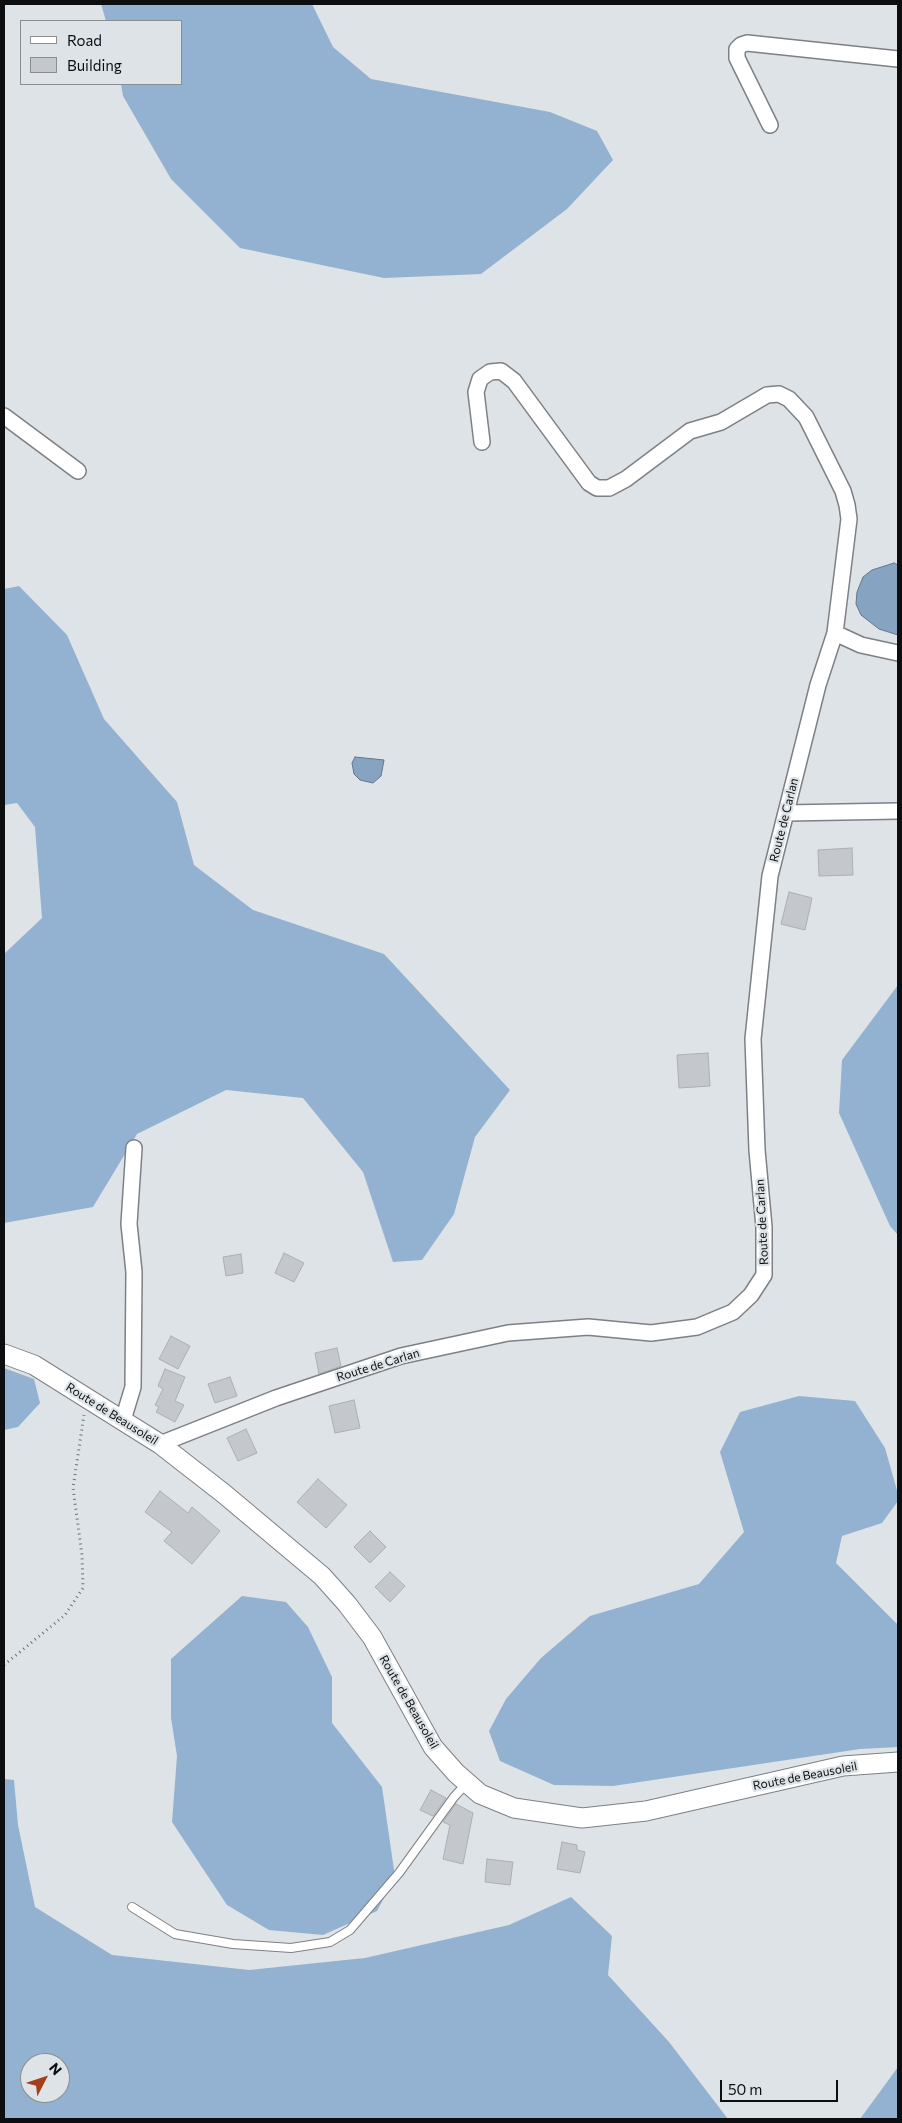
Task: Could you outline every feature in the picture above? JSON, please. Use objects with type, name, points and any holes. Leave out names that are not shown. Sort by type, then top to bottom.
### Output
[{"type":"street","points":[[770,126],[737,58],[737,49],[741,45],[747,42],[898,59]]},
{"type":"street","name":"Route de Carlan","points":[[160,1444],[276,1398],[401,1356],[508,1332],[588,1326],[651,1334],[697,1327],[733,1312],[751,1296],[764,1275],[764,1227],[757,1150],[753,1039],[770,876],[818,685],[834,633],[849,519],[843,491],[806,417],[789,399],[779,394],[767,395],[721,422],[690,431],[626,479],[609,488],[597,488],[589,483],[514,381],[501,371],[490,372],[480,379],[476,392],[482,442]]},
{"type":"street","points":[[4,416],[78,471]]},
{"type":"street","points":[[834,633],[862,645],[898,653]]},
{"type":"street","points":[[786,813],[898,810]]},
{"type":"street","points":[[123,1420],[133,1387],[134,1272],[129,1224],[134,1148]]},
{"type":"street","name":"Route de Beausoleil","points":[[4,1354],[34,1365],[160,1444],[223,1493],[322,1576],[347,1604],[372,1637],[433,1747],[456,1773],[480,1794],[514,1808],[582,1818],[646,1811],[843,1766],[898,1762]]},
{"type":"lane","points":[[132,1907],[175,1934],[223,1943],[291,1948],[330,1942],[350,1930],[399,1873],[454,1797],[467,1783]]},
{"type":"path","points":[[4,1665],[65,1616],[83,1588],[82,1555],[73,1488],[87,1397]]},
{"type":"shaded area","points":[[101,4],[312,4],[333,47],[371,79],[550,112],[597,131],[613,160],[567,209],[481,274],[384,278],[240,248],[171,179],[123,96],[121,85],[182,85],[182,20],[106,20]]},
{"type":"shaded area","points":[[894,563],[898,565],[898,635],[879,629],[861,615],[856,604],[857,592],[863,577],[872,570]]},
{"type":"shaded area","points":[[19,586],[67,635],[104,719],[177,802],[194,865],[253,910],[384,954],[510,1090],[475,1137],[454,1214],[422,1260],[393,1262],[363,1172],[303,1098],[226,1090],[137,1134],[93,1207],[4,1223],[4,954],[42,918],[35,827],[17,803],[4,805],[4,589]]},
{"type":"shaded area","points":[[355,757],[384,760],[381,776],[373,783],[360,780],[354,774],[352,763]]},
{"type":"shaded area","points":[[898,985],[898,1235],[890,1226],[839,1113],[842,1060]]},
{"type":"shaded area","points":[[4,1368],[34,1379],[40,1403],[18,1427],[4,1430]]},
{"type":"shaded area","points":[[799,1396],[855,1401],[885,1448],[898,1494],[898,1501],[882,1523],[842,1536],[836,1563],[898,1625],[898,1747],[860,1749],[613,1786],[554,1785],[500,1761],[489,1731],[506,1699],[541,1658],[590,1616],[699,1584],[744,1532],[720,1452],[740,1412]]},
{"type":"shaded area","points":[[242,1596],[286,1602],[308,1627],[332,1677],[332,1723],[382,1787],[395,1877],[377,1911],[323,1935],[269,1930],[227,1905],[172,1822],[177,1756],[171,1718],[171,1659]]},
{"type":"shaded area","points":[[4,1779],[14,1780],[18,1825],[35,1907],[112,1955],[249,1970],[365,1958],[509,1925],[571,1897],[612,1936],[608,1975],[669,2042],[728,2119],[4,2119]]},
{"type":"shaded area","points":[[898,2067],[898,2119],[860,2119]]},
{"type":"building","points":[[852,848],[853,875],[819,876],[818,850]]},
{"type":"building","points":[[789,892],[812,898],[805,930],[781,924]]},
{"type":"building","points":[[708,1053],[710,1086],[679,1088],[677,1055]]},
{"type":"building","points":[[284,1253],[304,1263],[294,1282],[275,1273]]},
{"type":"building","points":[[241,1254],[243,1273],[226,1276],[223,1257]]},
{"type":"building","points":[[171,1336],[190,1346],[178,1369],[159,1359]]},
{"type":"building","points":[[337,1348],[341,1366],[319,1374],[315,1353]]},
{"type":"building","points":[[165,1369],[185,1377],[175,1401],[184,1405],[175,1422],[156,1412],[159,1407],[155,1405],[163,1389],[158,1386]]},
{"type":"building","points":[[230,1377],[237,1396],[215,1403],[208,1384]]},
{"type":"building","points":[[354,1400],[360,1428],[335,1433],[329,1406]]},
{"type":"building","points":[[246,1429],[257,1453],[238,1461],[227,1438]]},
{"type":"building","points":[[318,1479],[347,1505],[326,1528],[297,1502]]},
{"type":"building","points":[[160,1491],[188,1513],[192,1507],[220,1531],[192,1564],[164,1541],[172,1532],[145,1512]]},
{"type":"building","points":[[370,1531],[386,1547],[370,1563],[354,1547]]},
{"type":"building","points":[[390,1572],[405,1586],[390,1602],[375,1587]]},
{"type":"building","points":[[431,1790],[446,1798],[433,1816],[420,1810]]},
{"type":"building","points":[[456,1804],[473,1813],[463,1864],[443,1859],[450,1825],[443,1822]]},
{"type":"building","points":[[562,1842],[577,1845],[577,1850],[585,1852],[580,1873],[557,1869]]},
{"type":"building","points":[[487,1859],[513,1862],[510,1885],[485,1882]]}]
